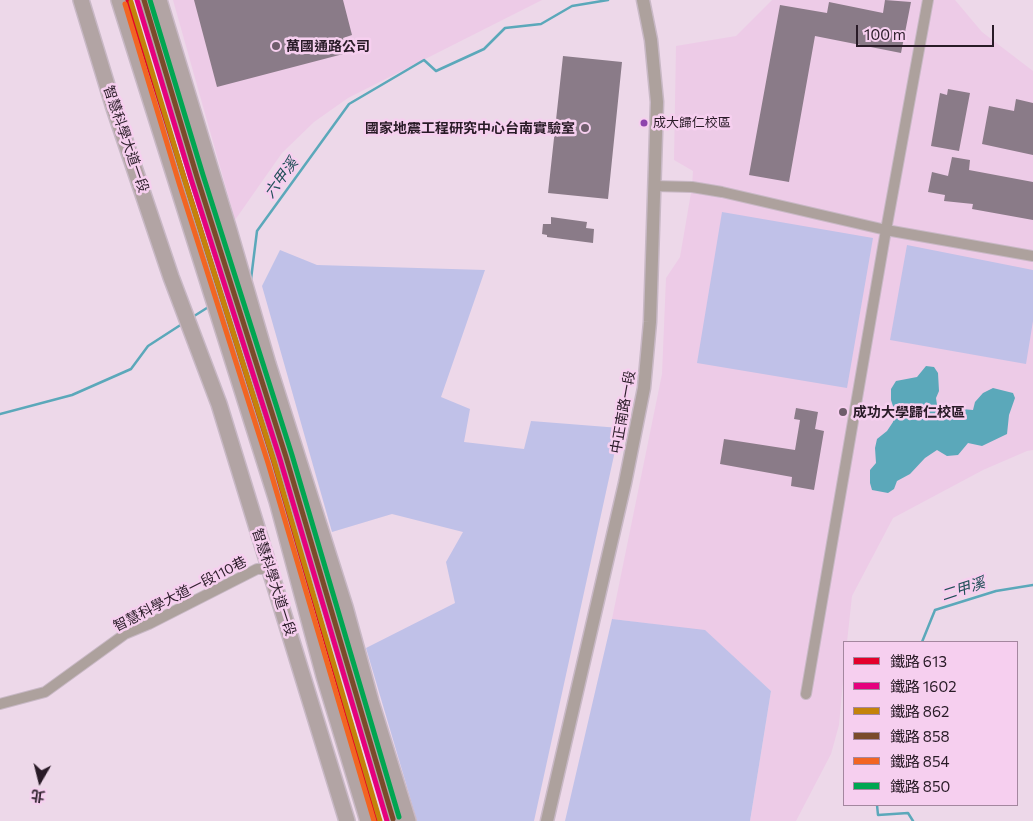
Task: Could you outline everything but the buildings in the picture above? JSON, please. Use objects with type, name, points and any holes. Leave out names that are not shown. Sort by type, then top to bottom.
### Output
[{"type":"main road","name":"智慧科學大道一段","points":[[81,0],[113,105],[171,277],[220,404],[346,821]]},
{"type":"main road","name":"智慧科學大道一段","points":[[120,0],[277,501],[324,676],[368,821]]},
{"type":"main road","points":[[147,0],[173,99],[395,821]]},
{"type":"main road","points":[[159,0],[408,821]]},
{"type":"main road","points":[[173,99],[209,166]]},
{"type":"main road","points":[[378,725],[383,780]]},
{"type":"street","name":"中正南路一段","points":[[547,821],[623,492],[644,388],[650,322],[657,102],[651,40],[648,33],[643,0]]},
{"type":"street","points":[[806,694],[886,230],[928,0]]},
{"type":"street","points":[[654,186],[692,187],[722,192],[886,230],[1033,256]]},
{"type":"street","name":"智慧科學大道一段110巷","points":[[0,704],[45,692],[126,634],[257,570],[269,569]]},
{"type":"shaded area","points":[[173,0],[542,0],[348,98],[314,122],[282,153],[235,220]]},
{"type":"shaded area","name":"成功大學歸仁校區","points":[[772,0],[955,0],[982,32],[1033,71],[1033,450],[983,470],[893,518],[852,596],[847,641],[843,641],[843,681],[839,725],[831,754],[796,821],[750,821],[771,691],[705,631],[612,619],[662,374],[666,278],[680,257],[692,187],[693,171],[674,160],[676,46],[736,36]]},
{"type":"shaded area","points":[[722,212],[873,238],[847,388],[697,363]]},
{"type":"shaded area","points":[[907,245],[1033,270],[1033,321],[1026,364],[890,340]]},
{"type":"shaded area","points":[[280,250],[317,265],[485,270],[441,397],[470,409],[464,442],[524,449],[531,421],[620,428],[534,821],[417,821],[366,648],[455,603],[446,562],[463,532],[392,514],[332,532],[262,286]]},
{"type":"shaded area","points":[[926,366],[934,367],[938,373],[939,391],[936,398],[937,405],[942,412],[950,414],[962,409],[973,410],[975,402],[983,393],[993,388],[1013,393],[1015,398],[1009,415],[1007,434],[982,446],[968,443],[958,455],[947,456],[937,450],[925,458],[910,474],[897,481],[894,489],[888,493],[872,490],[870,470],[876,463],[875,448],[877,439],[887,431],[893,422],[895,412],[891,400],[891,389],[896,381],[917,377]]},
{"type":"shaded area","points":[[612,619],[705,630],[771,691],[750,821],[565,821]]},
{"type":"waterway","name":"六甲溪","points":[[250,280],[257,231],[349,104],[424,60],[436,71],[484,49],[505,28],[541,24],[572,6],[608,0]]},
{"type":"waterway","name":"六甲溪","points":[[218,300],[228,294]]},
{"type":"waterway","name":"六甲溪","points":[[191,318],[210,306]]},
{"type":"waterway","name":"六甲溪","points":[[0,414],[72,395],[131,369],[148,346],[182,324]]},
{"type":"waterway","name":"二甲溪","points":[[922,641],[935,610],[996,591],[1033,585]]},
{"type":"waterway","name":"二甲溪","points":[[877,806],[878,815],[908,813],[913,821]]},
{"type":"rail line","name":"613","points":[[128,0],[274,462],[378,821]]},
{"type":"rail line","name":"1602","points":[[137,0],[191,179],[280,459],[387,821]]},
{"type":"rail line","name":"858","points":[[144,0],[197,177],[286,457],[393,819]]},
{"type":"rail line","name":"850","points":[[150,0],[203,175],[292,455],[399,817]]},
{"type":"rail line","name":"862","points":[[131,2],[185,181],[274,461],[380,821]]},
{"type":"rail line","name":"854","points":[[125,4],[179,183],[268,463],[374,821]]},
{"type":"place","name":"萬國通路公司","points":[[276,46]]},
{"type":"place","name":"成大歸仁校區","points":[[644,123]]},
{"type":"place","name":"國家地震工程研究中心台南實驗室","points":[[585,128]]},
{"type":"place","name":"成功大學歸仁校區","points":[[843,412]]}]
